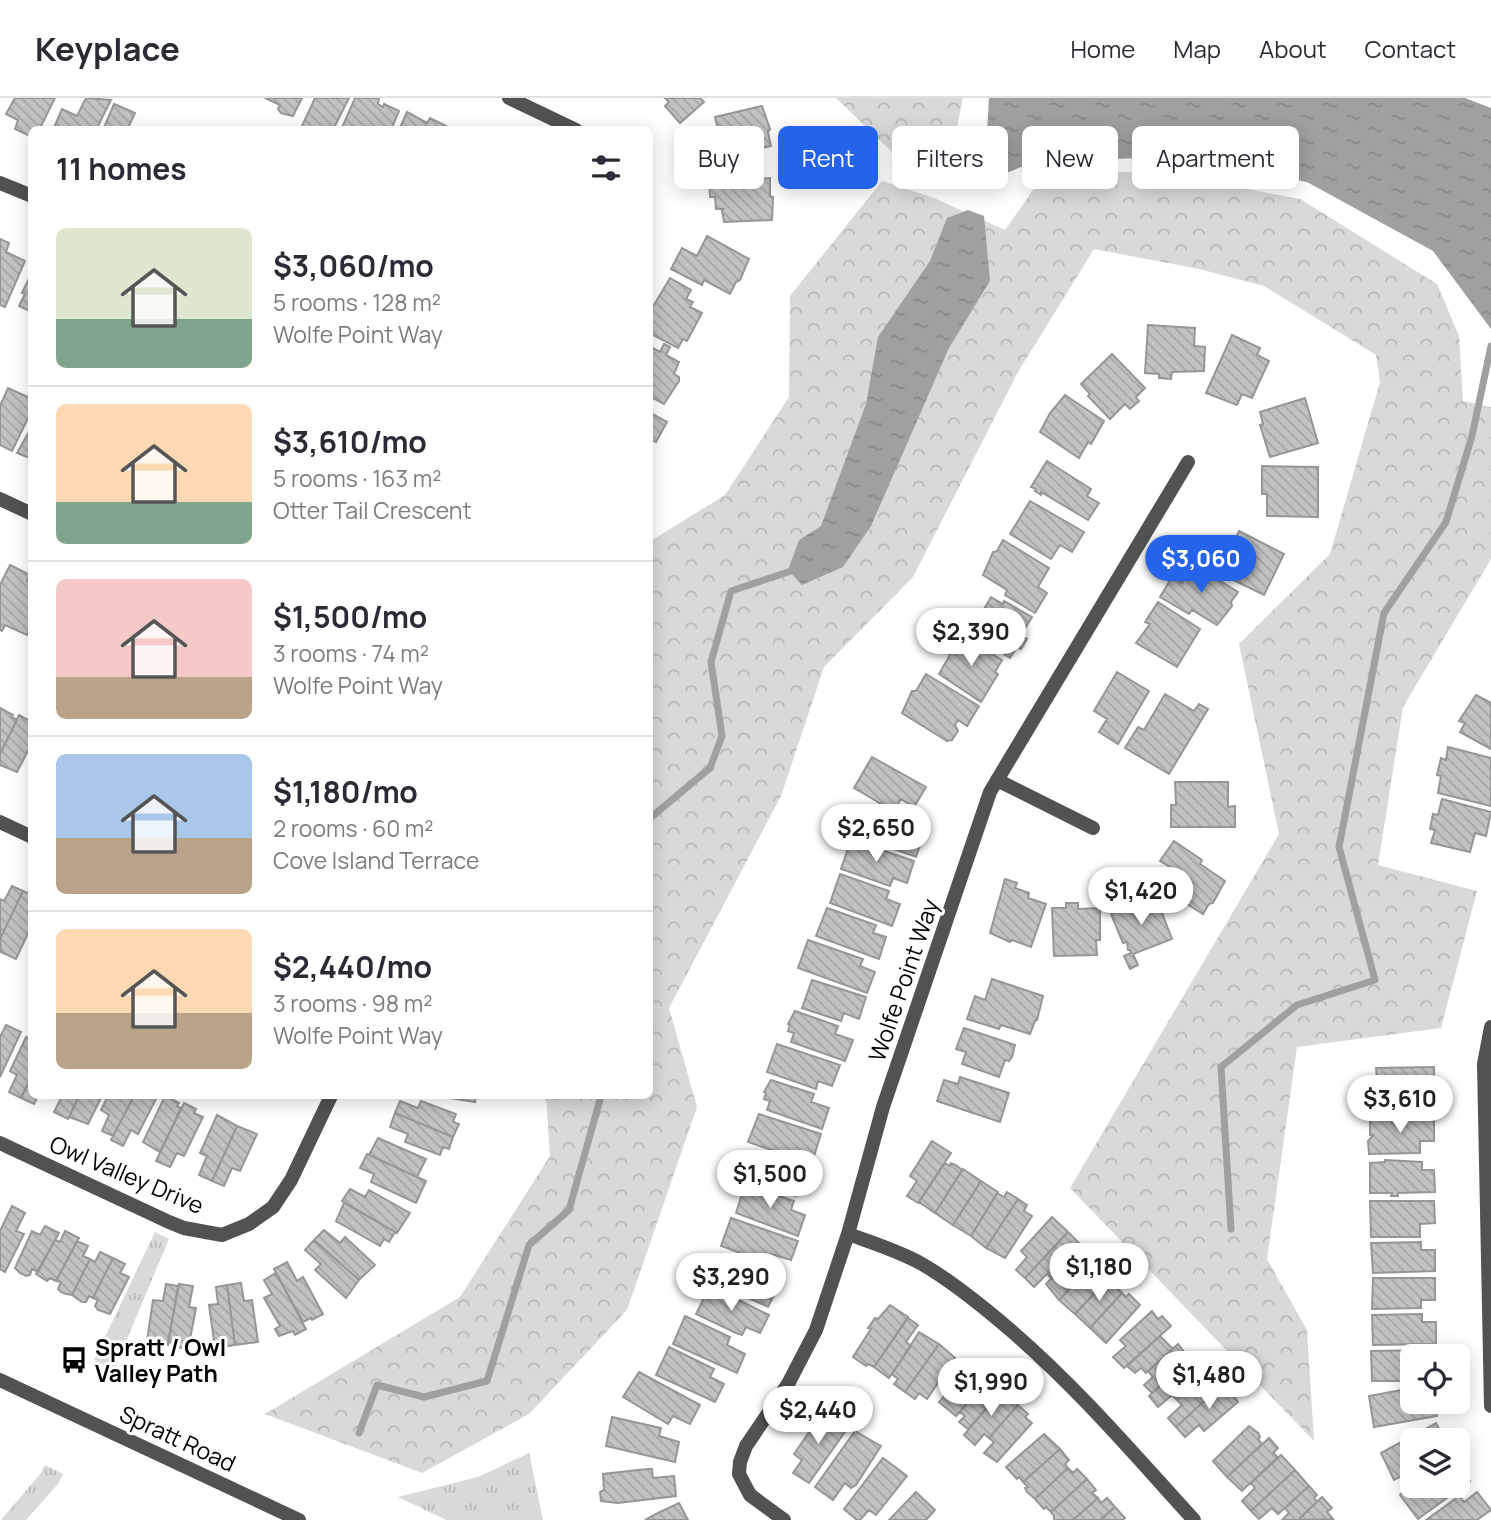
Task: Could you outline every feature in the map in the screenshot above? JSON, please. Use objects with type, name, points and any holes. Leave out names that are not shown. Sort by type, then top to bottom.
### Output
[{"type":"street","points":[[509,98],[568,126]]},
{"type":"street","points":[[0,183],[28,194]]},
{"type":"street","name":"Wolfe Point Way","points":[[784,1520],[750,1495],[742,1485],[740,1462],[746,1446],[788,1384],[816,1330],[848,1234],[883,1107],[990,792],[1188,462]]},
{"type":"street","points":[[0,499],[28,512]]},
{"type":"street","points":[[997,779],[1093,828]]},
{"type":"street","points":[[0,822],[28,835]]},
{"type":"street","points":[[1491,1027],[1484,1063],[1491,1406]]},
{"type":"street","name":"Owl Valley Drive","points":[[0,1143],[169,1222],[184,1228],[222,1235],[250,1224],[273,1207],[292,1180],[330,1099]]},
{"type":"street","points":[[848,1234],[923,1265],[977,1301],[1061,1375],[1108,1422],[1194,1520]]},
{"type":"street","name":"Spratt Road","points":[[0,1380],[299,1520]]},
{"type":"green space","points":[[836,98],[963,98],[957,126],[892,126],[892,152],[878,139],[878,126],[865,126]]},
{"type":"green space","points":[[1118,172],[1132,172],[1132,189],[1246,189],[1300,199],[1437,284],[1459,336],[1463,401],[1491,407],[1491,559],[1403,707],[1378,865],[1477,891],[1441,1028],[1297,1047],[1267,1259],[1307,1330],[1314,1441],[1070,1188],[1279,834],[1239,644],[1330,554],[1380,382],[1376,355],[1264,286],[1199,269],[1094,249],[1018,372],[913,577],[824,667],[781,796],[669,1008],[697,1107],[627,1310],[529,1414],[422,1473],[265,1414],[460,1297],[550,1156],[546,1099],[653,1099],[653,540],[725,495],[789,397],[790,296],[882,181],[892,184],[892,189],[906,189],[934,198],[1005,230],[1034,189],[1118,189]]},
{"type":"green space","points":[[155,1232],[169,1239],[114,1370],[94,1360]]},
{"type":"green space","points":[[529,1453],[543,1520],[446,1520],[398,1497],[478,1477]]},
{"type":"green space","points":[[45,1465],[63,1474],[58,1484],[26,1520],[1,1520],[41,1473]]},
{"type":"water","points":[[989,98],[1465,98],[1491,108],[1491,329],[1433,251],[1307,182],[1299,181],[1299,126],[1132,126],[1132,158],[1118,159],[1118,126],[1022,126],[1022,167],[1008,172],[1008,126],[987,126]]},
{"type":"water","points":[[968,210],[984,216],[990,281],[949,348],[871,526],[843,567],[802,585],[788,570],[799,540],[821,526],[866,404],[878,337],[930,261],[947,218]]},
{"type":"building","points":[[15,98],[55,98],[41,126],[28,126],[28,135],[15,129],[18,120],[6,114]]},
{"type":"building","points":[[86,98],[111,100],[98,126],[55,126],[62,109],[77,116]]},
{"type":"building","points":[[265,98],[302,98],[293,116],[281,113],[278,109],[280,105]]},
{"type":"building","points":[[315,98],[349,98],[335,126],[302,126]]},
{"type":"building","points":[[355,98],[379,98],[378,104],[399,111],[393,126],[343,126]]},
{"type":"building","points":[[665,98],[700,98],[704,102],[680,123],[665,106],[669,102]]},
{"type":"building","points":[[114,104],[135,113],[129,126],[105,126]]},
{"type":"building","points":[[762,106],[770,129],[768,132],[771,146],[764,147],[764,126],[717,126],[715,117]]},
{"type":"building","points":[[407,112],[427,123],[430,118],[446,126],[401,126]]},
{"type":"building","points":[[764,178],[770,178],[772,220],[724,222],[723,209],[716,209],[715,197],[710,197],[710,189],[764,189]]},
{"type":"building","points":[[707,236],[749,259],[740,280],[730,294],[704,280],[702,285],[671,269],[682,248],[697,256]]},
{"type":"building","points":[[0,239],[9,243],[6,252],[25,261],[5,307],[0,305]]},
{"type":"building","points":[[670,278],[691,290],[686,299],[693,302],[690,307],[702,313],[687,341],[683,339],[678,348],[653,335],[654,305]]},
{"type":"building","points":[[28,280],[28,310],[19,306],[25,294],[22,293]]},
{"type":"building","points":[[1148,325],[1195,328],[1194,346],[1205,347],[1204,371],[1172,372],[1171,379],[1159,378],[1159,374],[1145,373]]},
{"type":"building","points":[[1232,335],[1260,348],[1257,355],[1269,361],[1252,398],[1242,394],[1237,405],[1206,393]]},
{"type":"building","points":[[664,344],[670,347],[666,355],[679,362],[674,374],[679,377],[679,381],[664,404],[653,398],[653,348],[660,352]]},
{"type":"building","points":[[1112,354],[1145,388],[1136,397],[1139,401],[1130,409],[1125,404],[1110,419],[1088,396],[1090,394],[1081,384]]},
{"type":"building","points":[[8,388],[28,397],[28,418],[12,451],[0,445],[0,406]]},
{"type":"building","points":[[1065,395],[1104,421],[1091,444],[1088,442],[1079,458],[1040,432],[1050,413]]},
{"type":"building","points":[[1305,398],[1318,443],[1270,457],[1260,425],[1263,424],[1260,412]]},
{"type":"building","points":[[653,414],[667,422],[656,442],[653,441]]},
{"type":"building","points":[[28,433],[28,457],[17,453]]},
{"type":"building","points":[[1047,461],[1091,489],[1087,496],[1099,503],[1088,520],[1031,487]]},
{"type":"building","points":[[1262,466],[1318,467],[1318,517],[1267,516],[1267,494],[1262,494]]},
{"type":"building","points":[[1030,501],[1084,532],[1072,552],[1060,545],[1051,559],[1010,534]]},
{"type":"building","points":[[1239,531],[1284,554],[1264,595],[1223,575],[1229,562],[1225,560]]},
{"type":"building","points":[[1003,540],[1049,568],[1038,587],[1047,593],[1035,613],[1005,595],[1007,590],[983,575],[993,552],[997,551]]},
{"type":"building","points":[[1193,564],[1238,592],[1231,602],[1232,606],[1217,625],[1192,610],[1189,614],[1160,597],[1172,577],[1182,583]]},
{"type":"building","points":[[10,565],[28,574],[27,635],[5,625],[2,631],[0,630],[0,585]]},
{"type":"building","points":[[991,597],[1003,604],[1004,601],[1032,617],[1021,635],[1027,639],[1021,649],[1017,647],[1010,658],[970,633]]},
{"type":"building","points":[[1158,602],[1200,629],[1177,667],[1136,643],[1150,624],[1145,622]]},
{"type":"building","points":[[962,636],[1002,660],[995,672],[998,674],[981,702],[939,674]]},
{"type":"building","points":[[1117,672],[1149,691],[1118,744],[1099,732],[1107,719],[1094,711]]},
{"type":"building","points":[[926,674],[979,706],[967,726],[958,720],[955,725],[958,731],[952,740],[947,741],[902,713],[912,691],[916,691]]},
{"type":"building","points":[[1165,694],[1194,711],[1199,704],[1208,709],[1169,774],[1125,748],[1138,727],[1144,730]]},
{"type":"building","points":[[1476,695],[1491,703],[1491,749],[1460,732],[1465,723],[1459,721]]},
{"type":"building","points":[[0,708],[17,720],[0,754]]},
{"type":"building","points":[[19,715],[28,720],[28,751],[17,772],[0,765],[0,754]]},
{"type":"building","points":[[1448,747],[1491,758],[1491,806],[1438,793],[1441,776],[1437,775],[1441,758],[1446,760]]},
{"type":"building","points":[[872,757],[926,787],[914,807],[901,799],[893,811],[854,788]]},
{"type":"building","points":[[1175,782],[1228,782],[1228,807],[1235,806],[1235,827],[1171,827],[1171,805],[1176,805]]},
{"type":"building","points":[[1442,799],[1491,812],[1486,836],[1475,833],[1470,852],[1431,843],[1435,830],[1430,829],[1433,814],[1438,815]]},
{"type":"building","points":[[863,806],[913,823],[909,831],[923,836],[916,857],[853,834]]},
{"type":"building","points":[[851,840],[914,861],[907,883],[893,878],[890,886],[841,869]]},
{"type":"building","points":[[1174,841],[1202,860],[1200,864],[1225,881],[1213,903],[1209,904],[1203,914],[1162,888],[1175,870],[1160,861]]},
{"type":"building","points":[[840,874],[889,891],[886,899],[900,904],[892,926],[830,903]]},
{"type":"building","points":[[1005,879],[1017,883],[1015,888],[1029,893],[1028,898],[1046,904],[1031,947],[990,933]]},
{"type":"building","points":[[12,886],[23,891],[0,939],[0,899],[4,901]]},
{"type":"building","points":[[23,891],[28,893],[28,934],[16,959],[1,952],[0,939]]},
{"type":"building","points":[[1155,895],[1172,939],[1133,954],[1138,965],[1130,969],[1124,956],[1131,953],[1130,950],[1127,942],[1123,943],[1111,914],[1131,906],[1129,900],[1140,896],[1142,900]]},
{"type":"building","points":[[1066,903],[1078,903],[1078,909],[1100,908],[1097,955],[1054,956],[1052,908],[1066,908]]},
{"type":"building","points":[[827,908],[876,925],[873,933],[886,937],[879,959],[816,936]]},
{"type":"building","points":[[808,940],[863,959],[860,966],[875,972],[867,993],[798,968]]},
{"type":"building","points":[[992,979],[1043,996],[1030,1034],[1001,1025],[999,1029],[967,1019],[975,996],[985,1000]]},
{"type":"building","points":[[812,980],[866,997],[859,1019],[844,1013],[841,1021],[802,1008]]},
{"type":"building","points":[[795,1011],[838,1026],[835,1034],[853,1040],[845,1061],[791,1042],[794,1033],[788,1031],[788,1024]]},
{"type":"building","points":[[6,1025],[21,1032],[0,1077],[0,1037]]},
{"type":"building","points":[[964,1028],[1015,1045],[1012,1057],[1009,1061],[1005,1060],[999,1077],[962,1064],[966,1052],[956,1049]]},
{"type":"building","points":[[26,1037],[28,1038],[28,1083],[21,1098],[9,1092],[17,1075],[10,1071]]},
{"type":"building","points":[[777,1044],[840,1065],[832,1086],[818,1081],[816,1089],[767,1072]]},
{"type":"building","points":[[1434,1067],[1435,1113],[1377,1113],[1376,1096],[1371,1096],[1371,1080],[1377,1079],[1376,1068]]},
{"type":"building","points":[[960,1077],[1009,1093],[1000,1122],[937,1101],[944,1080],[958,1084]]},
{"type":"building","points":[[771,1080],[814,1094],[811,1102],[829,1108],[822,1129],[767,1110],[770,1101],[764,1099],[764,1092]]},
{"type":"building","points":[[28,1083],[28,1099],[36,1099],[34,1104],[21,1098]]},
{"type":"building","points":[[60,1099],[78,1099],[68,1119],[54,1112]]},
{"type":"building","points":[[78,1099],[100,1099],[88,1124],[69,1117]]},
{"type":"building","points":[[106,1099],[132,1099],[113,1136],[102,1131],[109,1115],[101,1110]]},
{"type":"building","points":[[132,1099],[156,1099],[138,1134],[131,1130],[123,1146],[111,1140]]},
{"type":"building","points":[[164,1099],[179,1103],[177,1106],[181,1108],[160,1152],[143,1142]]},
{"type":"building","points":[[400,1101],[418,1108],[421,1101],[456,1114],[453,1122],[459,1124],[453,1137],[395,1113]]},
{"type":"building","points":[[184,1103],[196,1109],[194,1113],[203,1117],[184,1156],[177,1153],[170,1167],[156,1161]]},
{"type":"building","points":[[395,1113],[453,1137],[449,1149],[443,1147],[440,1155],[405,1142],[408,1134],[390,1127]]},
{"type":"building","points":[[759,1114],[821,1134],[814,1156],[800,1151],[798,1159],[748,1142]]},
{"type":"building","points":[[217,1115],[237,1126],[212,1181],[199,1175],[207,1156],[200,1153]]},
{"type":"building","points":[[1434,1118],[1434,1141],[1420,1141],[1420,1153],[1369,1154],[1368,1141],[1373,1135],[1370,1135],[1370,1119]]},
{"type":"building","points":[[237,1126],[257,1134],[240,1171],[232,1168],[224,1186],[212,1181]]},
{"type":"building","points":[[378,1138],[426,1159],[417,1177],[369,1155]]},
{"type":"building","points":[[932,1141],[951,1153],[918,1203],[907,1196],[917,1181],[910,1176]]},
{"type":"building","points":[[367,1154],[426,1181],[416,1203],[371,1182],[374,1174],[360,1168]]},
{"type":"building","points":[[764,1154],[815,1172],[809,1191],[799,1188],[796,1196],[754,1181]]},
{"type":"building","points":[[1385,1160],[1422,1162],[1422,1170],[1434,1170],[1435,1192],[1398,1193],[1398,1196],[1391,1196],[1392,1193],[1370,1193],[1370,1163]]},
{"type":"building","points":[[945,1163],[956,1165],[962,1170],[935,1213],[919,1202]]},
{"type":"building","points":[[963,1169],[981,1181],[953,1225],[935,1213]]},
{"type":"building","points":[[981,1181],[998,1192],[971,1236],[953,1225]]},
{"type":"building","points":[[745,1185],[794,1201],[791,1210],[805,1215],[798,1236],[736,1213]]},
{"type":"building","points":[[350,1189],[365,1197],[369,1190],[410,1213],[397,1233],[342,1201]]},
{"type":"building","points":[[1007,1192],[1018,1199],[986,1248],[971,1236],[997,1193],[1004,1197]]},
{"type":"building","points":[[1018,1199],[1027,1205],[1024,1211],[1032,1216],[1005,1258],[986,1248]]},
{"type":"building","points":[[1370,1201],[1434,1201],[1435,1223],[1420,1224],[1420,1237],[1371,1237]]},
{"type":"building","points":[[344,1203],[395,1232],[389,1242],[384,1239],[380,1246],[336,1221]]},
{"type":"building","points":[[12,1206],[25,1213],[16,1231],[24,1234],[5,1272],[0,1269],[0,1231]]},
{"type":"building","points":[[1052,1217],[1068,1232],[1025,1278],[1016,1270],[1027,1257],[1021,1251]]},
{"type":"building","points":[[731,1218],[798,1241],[791,1260],[771,1254],[768,1263],[721,1246]]},
{"type":"building","points":[[45,1226],[59,1233],[38,1272],[32,1269],[30,1275],[26,1276],[15,1268],[32,1231],[40,1235]]},
{"type":"building","points":[[324,1230],[340,1243],[345,1237],[375,1265],[359,1280],[314,1240]]},
{"type":"building","points":[[65,1231],[79,1238],[56,1281],[50,1278],[47,1281],[36,1274],[55,1240],[60,1242]]},
{"type":"building","points":[[1068,1232],[1082,1246],[1052,1279],[1047,1274],[1034,1287],[1025,1278]]},
{"type":"building","points":[[314,1240],[359,1280],[346,1298],[315,1270],[321,1264],[305,1250]]},
{"type":"building","points":[[77,1241],[88,1246],[83,1256],[90,1259],[72,1295],[61,1292],[58,1289],[61,1282],[56,1281]]},
{"type":"building","points":[[1421,1242],[1421,1250],[1435,1250],[1435,1271],[1373,1273],[1371,1243]]},
{"type":"building","points":[[1080,1248],[1085,1254],[1090,1248],[1100,1257],[1059,1300],[1046,1284]]},
{"type":"building","points":[[100,1252],[113,1258],[93,1298],[89,1296],[86,1302],[82,1302],[72,1295],[90,1259],[95,1262]]},
{"type":"building","points":[[723,1254],[770,1277],[766,1284],[777,1289],[768,1307],[711,1280]]},
{"type":"building","points":[[113,1258],[125,1264],[120,1273],[129,1277],[110,1314],[98,1310],[95,1306],[98,1300],[93,1298]]},
{"type":"building","points":[[287,1262],[297,1281],[303,1277],[323,1314],[303,1322],[274,1269]]},
{"type":"building","points":[[1095,1262],[1111,1276],[1075,1314],[1059,1300]]},
{"type":"building","points":[[276,1273],[306,1329],[295,1335],[293,1331],[279,1336],[275,1329],[280,1326],[264,1298],[272,1294],[264,1280]]},
{"type":"building","points":[[1109,1277],[1122,1293],[1090,1328],[1075,1314]]},
{"type":"building","points":[[1373,1278],[1435,1278],[1435,1300],[1421,1300],[1421,1308],[1372,1309]]},
{"type":"building","points":[[241,1283],[244,1301],[252,1300],[258,1342],[235,1345],[227,1285]]},
{"type":"building","points":[[166,1284],[178,1286],[168,1345],[147,1341],[153,1300],[163,1301]]},
{"type":"building","points":[[179,1284],[193,1286],[189,1307],[196,1308],[188,1349],[168,1342]]},
{"type":"building","points":[[227,1285],[235,1345],[215,1348],[209,1305],[218,1304],[216,1287]]},
{"type":"building","points":[[710,1286],[769,1315],[760,1333],[746,1327],[742,1335],[696,1314]]},
{"type":"building","points":[[1122,1293],[1126,1297],[1129,1294],[1140,1305],[1106,1343],[1090,1328]]},
{"type":"building","points":[[890,1305],[908,1317],[874,1367],[868,1364],[866,1366],[853,1357],[875,1318],[878,1319]]},
{"type":"building","points":[[1152,1311],[1158,1319],[1162,1316],[1171,1326],[1124,1368],[1113,1357],[1126,1346],[1120,1340]]},
{"type":"building","points":[[1422,1314],[1422,1322],[1436,1322],[1436,1344],[1373,1345],[1372,1315]]},
{"type":"building","points":[[685,1316],[730,1337],[727,1345],[745,1354],[737,1373],[673,1344]]},
{"type":"building","points":[[908,1318],[918,1325],[906,1342],[911,1346],[889,1378],[874,1367]]},
{"type":"building","points":[[919,1332],[939,1344],[905,1392],[894,1384],[898,1379],[892,1374]]},
{"type":"building","points":[[1160,1336],[1173,1349],[1146,1373],[1141,1368],[1135,1373],[1127,1366]]},
{"type":"building","points":[[939,1344],[955,1358],[927,1399],[919,1393],[915,1399],[905,1392]]},
{"type":"building","points":[[1178,1344],[1186,1354],[1180,1359],[1185,1364],[1152,1393],[1144,1385],[1153,1377],[1148,1371]]},
{"type":"building","points":[[669,1347],[714,1369],[710,1377],[724,1384],[715,1402],[656,1375]]},
{"type":"building","points":[[1371,1351],[1400,1351],[1400,1381],[1372,1381]]},
{"type":"building","points":[[1195,1354],[1210,1370],[1177,1400],[1172,1395],[1158,1407],[1149,1396]]},
{"type":"building","points":[[968,1368],[975,1374],[979,1370],[989,1378],[956,1416],[939,1402]]},
{"type":"building","points":[[1210,1370],[1223,1384],[1176,1427],[1168,1418],[1182,1405],[1177,1400]]},
{"type":"building","points":[[639,1372],[700,1405],[690,1424],[673,1416],[668,1424],[623,1397]]},
{"type":"building","points":[[989,1378],[997,1386],[987,1398],[992,1402],[968,1429],[959,1422],[965,1416],[960,1412]]},
{"type":"building","points":[[1223,1384],[1238,1402],[1204,1431],[1199,1425],[1185,1437],[1176,1427]]},
{"type":"building","points":[[1400,1390],[1400,1414],[1437,1416],[1374,1427],[1369,1396]]},
{"type":"building","points":[[1001,1391],[1018,1405],[989,1438],[984,1434],[975,1445],[964,1435]]},
{"type":"building","points":[[1018,1405],[1028,1414],[1025,1417],[1032,1423],[997,1462],[984,1453],[994,1442],[989,1438]]},
{"type":"building","points":[[823,1412],[847,1429],[809,1483],[793,1473],[802,1460],[794,1454]]},
{"type":"building","points":[[612,1417],[661,1428],[659,1436],[679,1442],[675,1462],[606,1446]]},
{"type":"building","points":[[1249,1426],[1258,1433],[1262,1444],[1227,1477],[1213,1461]]},
{"type":"building","points":[[855,1431],[881,1446],[856,1485],[851,1488],[845,1483],[833,1500],[815,1487]]},
{"type":"building","points":[[1044,1434],[1060,1449],[1023,1482],[1019,1477],[1017,1479],[1006,1467]]},
{"type":"building","points":[[1269,1438],[1278,1448],[1273,1453],[1278,1457],[1242,1491],[1227,1477]]},
{"type":"building","points":[[1400,1443],[1400,1477],[1394,1480],[1381,1453]]},
{"type":"building","points":[[1060,1449],[1069,1460],[1065,1464],[1068,1468],[1035,1499],[1027,1492],[1025,1488],[1028,1487],[1023,1482]]},
{"type":"building","points":[[1281,1455],[1295,1470],[1251,1511],[1242,1501],[1255,1488],[1251,1483]]},
{"type":"building","points":[[883,1458],[907,1476],[876,1515],[869,1510],[857,1520],[844,1509]]},
{"type":"building","points":[[1068,1468],[1073,1473],[1077,1469],[1087,1479],[1051,1512],[1046,1507],[1044,1509],[1035,1499]]},
{"type":"building","points":[[652,1469],[653,1478],[674,1476],[676,1496],[618,1503],[601,1501],[600,1492],[604,1490],[603,1474]]},
{"type":"building","points":[[1295,1470],[1309,1486],[1278,1514],[1272,1508],[1259,1519],[1251,1511]]},
{"type":"building","points":[[1087,1479],[1096,1490],[1092,1493],[1098,1498],[1073,1520],[1054,1520],[1051,1512]]},
{"type":"building","points":[[1309,1486],[1317,1495],[1314,1498],[1317,1502],[1298,1520],[1282,1520],[1289,1513],[1285,1508]]},
{"type":"building","points":[[916,1492],[935,1510],[926,1520],[889,1520]]},
{"type":"building","points":[[1477,1492],[1491,1510],[1477,1520],[1426,1520],[1456,1498],[1464,1502]]},
{"type":"building","points":[[1322,1497],[1332,1508],[1327,1512],[1333,1519],[1298,1520]]},
{"type":"building","points":[[1098,1498],[1101,1503],[1107,1498],[1115,1507],[1100,1520],[1073,1520]]},
{"type":"building","points":[[1402,1498],[1447,1498],[1418,1519]]},
{"type":"building","points":[[679,1503],[688,1520],[645,1520],[658,1513]]},
{"type":"building","points":[[1115,1507],[1125,1518],[1123,1520],[1100,1520]]},
{"type":"waterway","points":[[1231,1229],[1221,1067],[1297,1005],[1375,980],[1339,847],[1384,613],[1446,522],[1472,436],[1491,346]]},
{"type":"waterway","points":[[653,816],[710,768],[722,736],[711,662],[731,591],[797,569]]},
{"type":"waterway","points":[[359,1433],[377,1385],[424,1397],[487,1381],[529,1245],[569,1210],[600,1099]]},
{"type":"place","name":"Spratt / Owl Valley Path","points":[[74,1360]]}]
